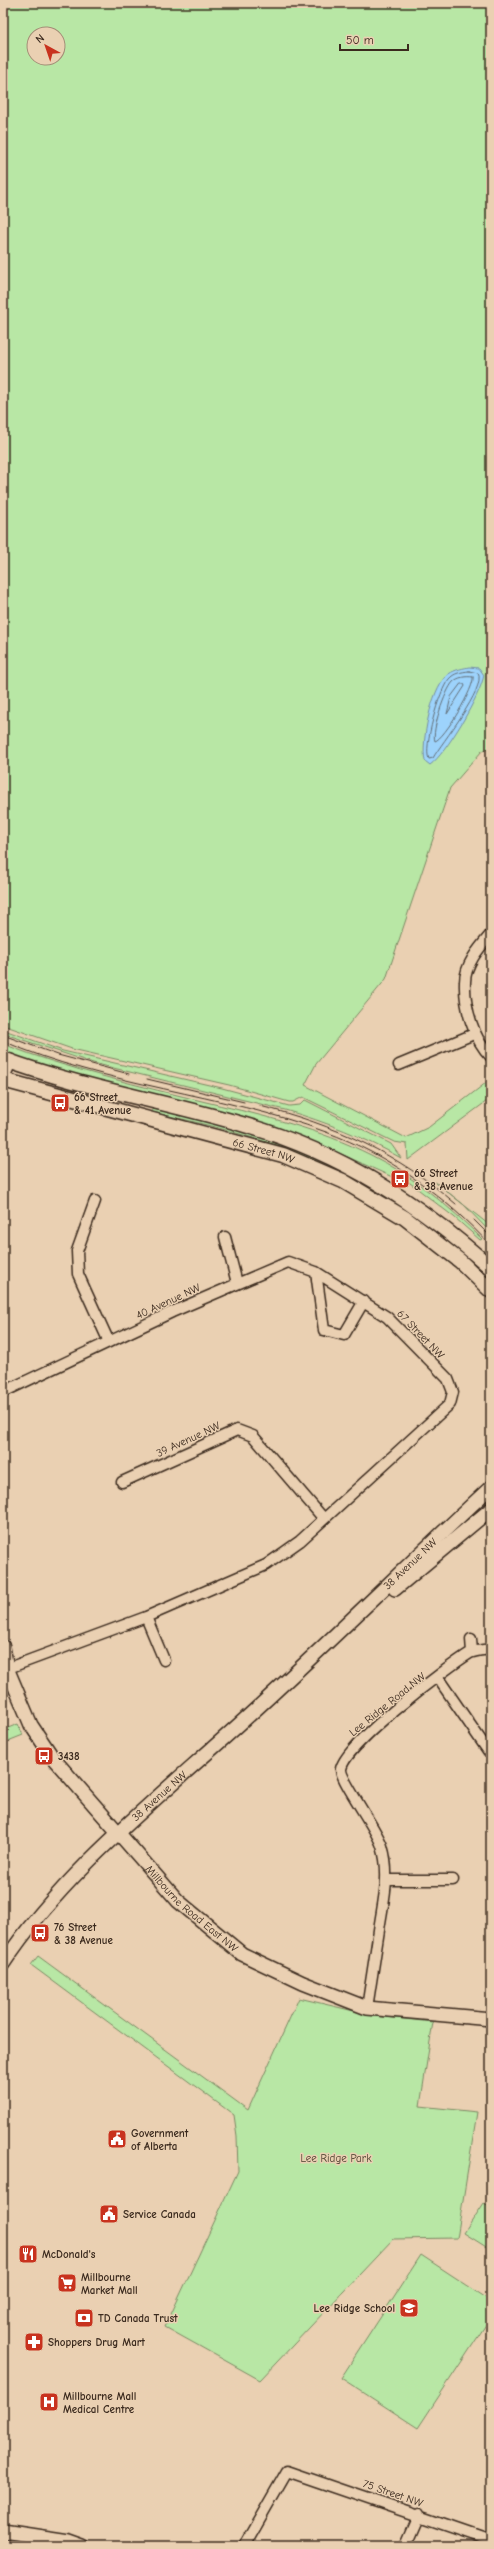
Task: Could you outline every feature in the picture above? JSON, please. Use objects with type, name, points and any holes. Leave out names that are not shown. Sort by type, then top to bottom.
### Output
[{"type":"main road","name":"66 Street NW","points":[[7,1060],[110,1091],[246,1125],[292,1141],[382,1183],[437,1222],[491,1268]]},
{"type":"main road","name":"66 Street NW","points":[[3,1080],[283,1155],[343,1181],[405,1218],[440,1243],[491,1291]]},
{"type":"street","points":[[491,934],[479,947],[469,965],[464,982],[474,1034],[482,1049],[491,1057]]},
{"type":"street","points":[[399,1064],[474,1034]]},
{"type":"street","points":[[3,1076],[7,1060]]},
{"type":"street","points":[[95,1201],[77,1251],[78,1274],[109,1342]]},
{"type":"street","points":[[225,1237],[237,1283]]},
{"type":"street","name":"40 Avenue NW","points":[[3,1392],[237,1283],[283,1264],[294,1262],[304,1266]]},
{"type":"street","name":"67 Street NW","points":[[304,1266],[364,1301],[387,1317],[448,1379],[453,1392],[450,1404],[324,1518]]},
{"type":"street","points":[[316,1272],[324,1330],[344,1334],[364,1301]]},
{"type":"street","name":"39 Avenue NW","points":[[122,1482],[237,1430],[253,1436],[324,1518]]},
{"type":"street","name":"38 Avenue NW","points":[[3,1964],[43,1912],[118,1834],[330,1642],[491,1486]]},
{"type":"street","name":"38 Avenue NW","points":[[330,1642],[491,1510]]},
{"type":"street","points":[[5,1669],[146,1617],[266,1565],[300,1541],[324,1518]]},
{"type":"street","points":[[146,1617],[164,1660]]},
{"type":"street","points":[[471,1639],[472,1652]]},
{"type":"street","name":"Millbourne Road East NW","points":[[3,1647],[5,1669],[31,1725],[53,1758],[178,1901],[242,1954],[302,1983],[367,2008],[491,2019]]},
{"type":"street","name":"Lee Ridge Road NW","points":[[367,2008],[388,1880],[382,1846],[371,1821],[341,1771],[346,1756],[354,1746],[393,1711],[472,1652],[491,1649]]},
{"type":"street","name":"Lee Ridge Road NW","points":[[438,1678],[489,1752]]},
{"type":"street","points":[[388,1880],[453,1880]]},
{"type":"street","name":"75 Street NW","points":[[244,2546],[287,2471],[419,2514],[491,2541]]},
{"type":"street","points":[[405,2546],[419,2514]]},
{"type":"street","points":[[3,2531],[70,2541],[83,2546]]},
{"type":"green space","points":[[3,3],[491,3],[491,747],[482,751],[450,788],[386,979],[316,1064],[305,1085],[406,1138],[429,1127],[491,1079],[491,1098],[408,1160],[407,1144],[394,1142],[303,1097],[293,1102],[289,1102],[229,1085],[72,1049],[3,1025]]},
{"type":"green space","points":[[7,1031],[63,1051],[222,1088],[289,1106],[300,1105],[305,1100],[391,1144],[401,1158],[387,1150],[330,1125],[285,1110],[93,1063],[5,1034]]},
{"type":"green space","points":[[3,1044],[79,1070],[271,1118],[332,1138],[371,1155],[416,1182],[457,1215],[482,1239],[480,1240],[454,1217],[401,1176],[399,1180],[312,1141],[264,1123],[56,1072],[57,1069],[48,1065],[47,1069],[3,1053]]},
{"type":"green space","points":[[152,1109],[199,1119],[245,1132],[291,1148],[334,1167],[417,1215],[455,1245],[491,1277],[491,1280],[423,1225],[375,1192],[350,1178],[297,1153],[243,1135],[152,1112]]},
{"type":"green space","points":[[464,1205],[491,1227],[491,1233]]},
{"type":"green space","points":[[18,1724],[23,1735],[3,1743],[3,1730]]},
{"type":"green space","name":"Lee Ridge Park","points":[[38,1956],[248,2110],[299,1998],[375,2016],[433,2022],[420,2106],[477,2112],[457,2238],[393,2239],[260,2380],[165,2327],[238,2171],[237,2136],[234,2115],[31,1965]]},
{"type":"green space","points":[[484,2203],[491,2207],[491,2250],[464,2233]]},
{"type":"green space","points":[[421,2255],[491,2301],[491,2317],[418,2428],[341,2378]]},
{"type":"water","points":[[469,667],[479,668],[484,675],[477,696],[445,749],[430,765],[425,761],[424,742],[428,717],[436,693],[446,676],[454,671]]},
{"type":"tram line","points":[[3,1035],[58,1055],[129,1074]]},
{"type":"tram line","points":[[3,1041],[82,1069],[246,1108],[286,1119],[349,1141],[372,1152],[415,1179],[455,1210],[491,1246]]},
{"type":"tram line","points":[[147,1079],[244,1102]]},
{"type":"tram line","points":[[260,1106],[313,1122],[364,1143],[412,1170],[456,1204]]},
{"type":"tram line","points":[[474,1220],[491,1237]]},
{"type":"place","name":"66 Street & 41 Avenue","points":[[60,1103]]},
{"type":"place","name":"66 Street & 38 Avenue","points":[[400,1179]]},
{"type":"place","name":"3438","points":[[44,1756]]},
{"type":"place","name":"76 Street & 38 Avenue","points":[[40,1933]]},
{"type":"place","name":"Government of Alberta","points":[[117,2139]]},
{"type":"place","name":"Service Canada","points":[[109,2214]]},
{"type":"place","name":"McDonald's","points":[[28,2254]]},
{"type":"place","name":"Millbourne Market Mall","points":[[67,2283]]},
{"type":"place","name":"Lee Ridge School","points":[[409,2308]]},
{"type":"place","name":"TD Canada Trust","points":[[84,2318]]},
{"type":"place","name":"Shoppers Drug Mart","points":[[34,2342]]},
{"type":"place","name":"Millbourne Mall Medical Centre","points":[[49,2402]]}]
